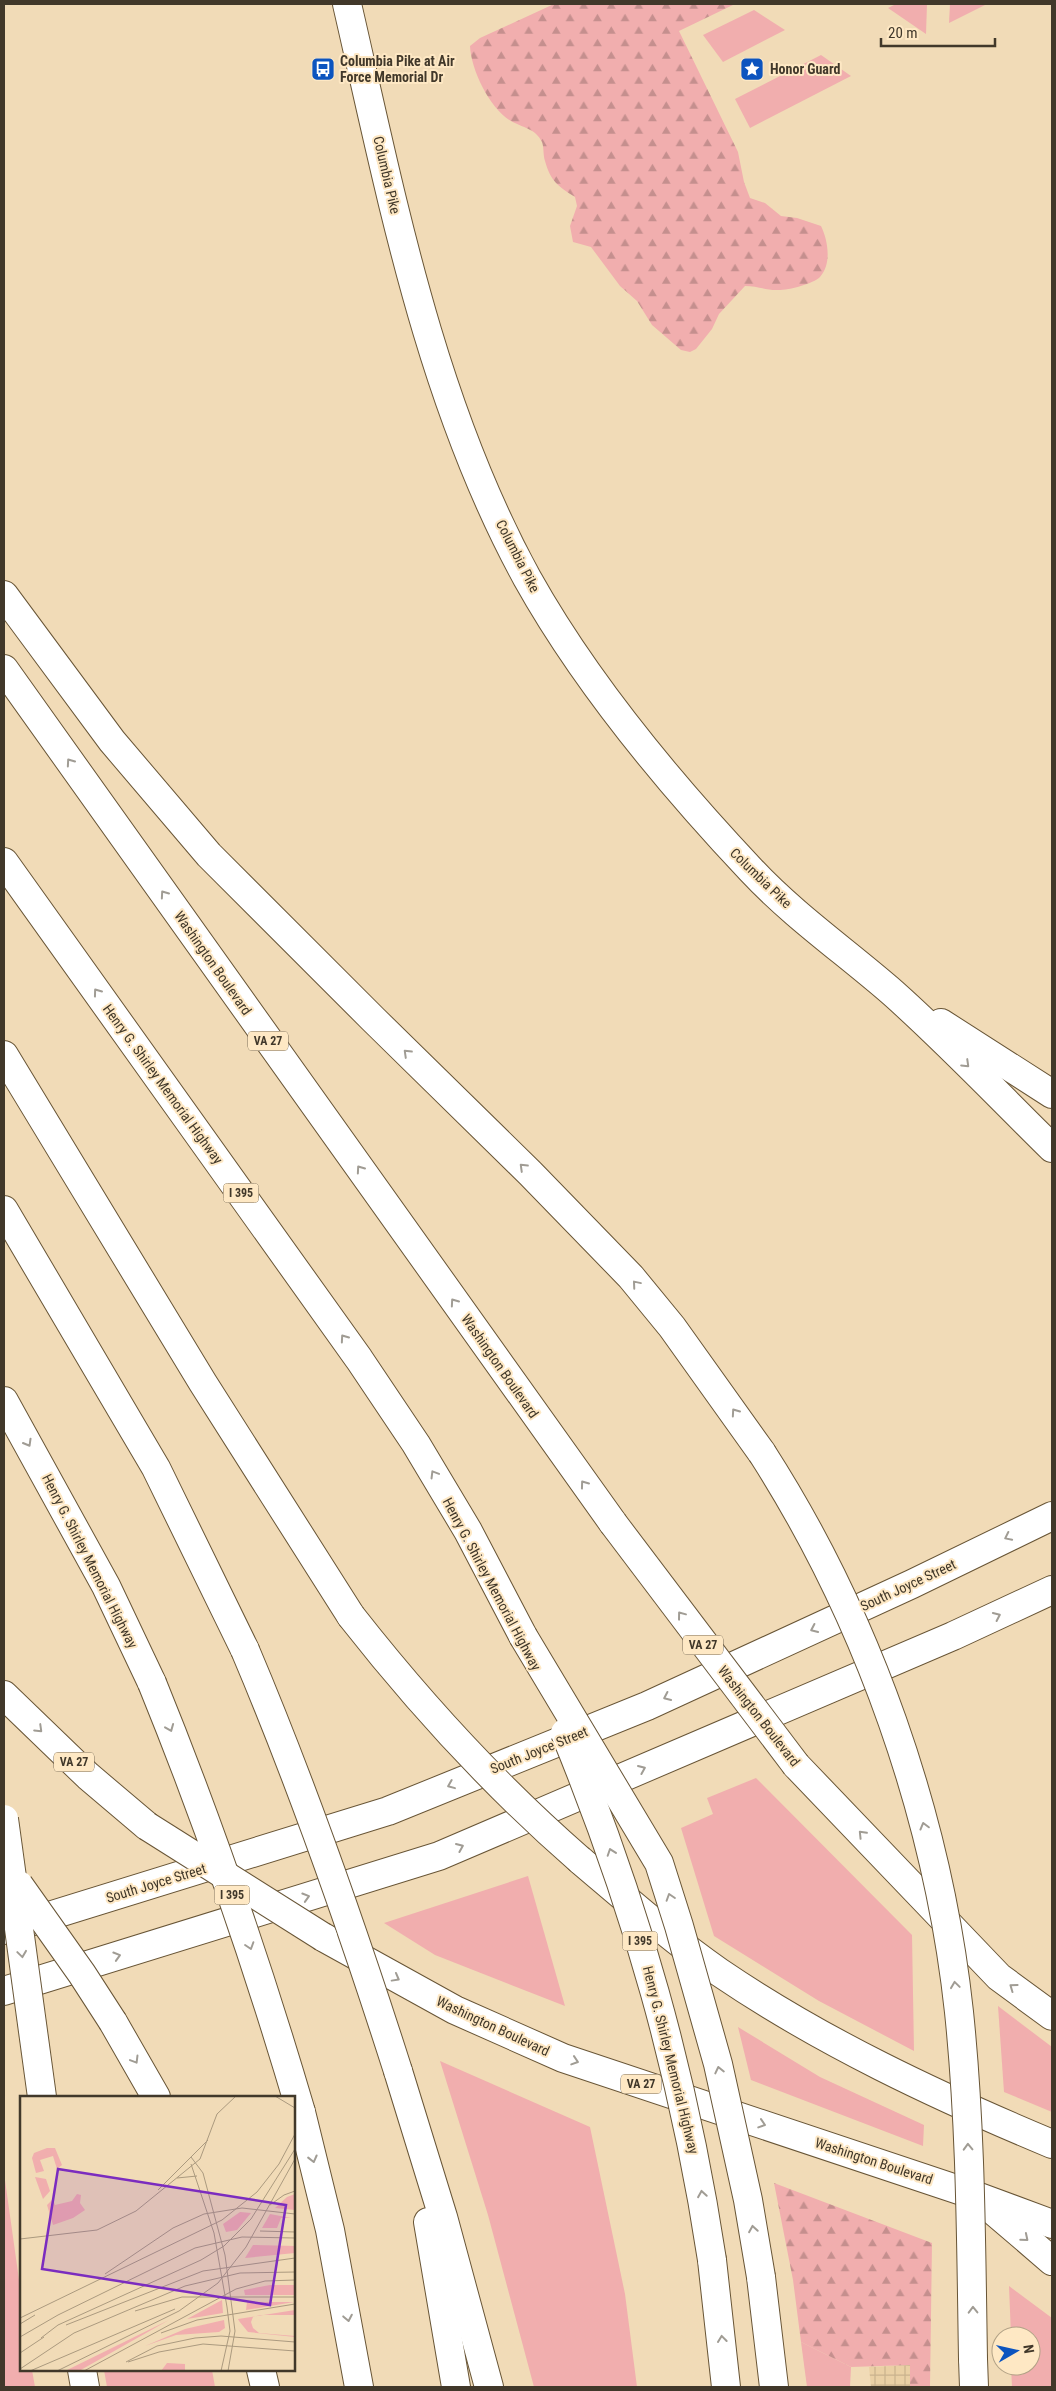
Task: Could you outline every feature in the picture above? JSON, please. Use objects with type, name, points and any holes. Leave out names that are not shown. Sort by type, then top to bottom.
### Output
[{"type":"main road","name":"Columbia Pike","points":[[346,4],[407,263],[448,397],[492,506],[528,579],[585,670],[709,824],[754,874],[840,950],[893,993],[1052,1148]]},
{"type":"main road","points":[[4,595],[112,741],[209,855],[543,1186],[631,1278],[678,1334],[762,1453],[806,1525],[829,1568],[858,1633],[884,1700],[924,1825],[938,1886],[959,2012],[964,2075],[970,2207],[974,2387]]},
{"type":"main road","name":"Washington Boulevard","points":[[4,669],[613,1523],[796,1766],[999,1977],[1052,2016]]},
{"type":"main road","name":"Henry G. Shirley Memorial Highway","points":[[4,862],[353,1350],[416,1444],[468,1530],[523,1636],[598,1812],[633,1918],[680,2084],[699,2172],[712,2260],[726,2387]]},
{"type":"main road","name":"Columbia Pike","points":[[893,993],[1052,1094]]},
{"type":"main road","points":[[4,1055],[203,1383],[351,1616],[434,1717],[530,1816],[648,1918],[719,1972],[865,2058],[1052,2144]]},
{"type":"main road","points":[[4,1210],[156,1468],[245,1650],[284,1743],[324,1848],[398,2071],[443,2217],[489,2387]]},
{"type":"main road","name":"Henry G. Shirley Memorial Highway","points":[[4,1401],[106,1586],[152,1683],[190,1776],[246,1934],[301,2112],[330,2230],[359,2387]]},
{"type":"main road","name":"South Joyce Street","points":[[4,1930],[397,1807],[647,1706],[912,1584],[1052,1516]]},
{"type":"main road","points":[[4,1991],[439,1856],[953,1636],[1052,1590]]},
{"type":"main road","points":[[523,1636],[659,1863],[682,1934],[718,2064],[748,2200],[761,2277],[774,2387]]},
{"type":"main road","name":"Washington Boulevard","points":[[4,1696],[88,1776],[147,1826],[323,1938],[455,2010],[563,2058],[974,2195],[1052,2224]]},
{"type":"main road","points":[[4,1819],[42,2096]]},
{"type":"main road","points":[[11,1875],[82,1974],[113,2022],[155,2096]]},
{"type":"main road","points":[[398,2071],[428,2225],[456,2387]]},
{"type":"main road","points":[[974,2195],[1052,2261]]},
{"type":"main road","points":[[82,2371],[85,2387]]},
{"type":"main road","points":[[261,2371],[266,2387]]},
{"type":"shaded area","points":[[910,2365],[910,2387],[871,2387],[869,2367]]},
{"type":"green space","points":[[554,4],[735,4],[679,31],[738,152],[744,182],[750,198],[765,203],[781,216],[797,218],[821,226],[828,252],[824,272],[817,280],[780,290],[745,286],[719,314],[712,329],[696,349],[690,352],[681,350],[652,325],[637,301],[620,286],[591,247],[573,242],[570,226],[577,206],[575,197],[553,179],[544,159],[543,144],[539,137],[532,131],[511,121],[496,108],[483,88],[474,66],[470,46],[480,38]]},
{"type":"green space","points":[[896,4],[927,4],[926,34],[888,8]]},
{"type":"green space","points":[[950,4],[987,4],[949,23]]},
{"type":"green space","points":[[754,10],[785,30],[723,62],[703,35]]},
{"type":"green space","points":[[821,55],[851,76],[750,128],[735,99]]},
{"type":"green space","points":[[756,1778],[912,1935],[914,2051],[819,2001],[714,1936],[681,1828],[713,1814],[707,1798]]},
{"type":"green space","points":[[528,1876],[565,2006],[435,1955],[384,1923]]},
{"type":"green space","points":[[998,2006],[1052,2047],[1052,2112],[1004,2092]]},
{"type":"green space","points":[[738,2027],[820,2077],[924,2125],[923,2146],[751,2080]]},
{"type":"green space","points":[[440,2061],[590,2127],[625,2294],[637,2387],[534,2387],[488,2215]]},
{"type":"green space","points":[[4,2173],[20,2287],[20,2371],[32,2371],[35,2387],[4,2387]]},
{"type":"green space","points":[[774,2183],[932,2243],[930,2387],[910,2387],[910,2365],[851,2367],[801,2342],[793,2280]]},
{"type":"green space","points":[[1009,2286],[1052,2318],[1052,2387],[1012,2387],[1011,2376],[1041,2376],[1041,2326],[1011,2326]]},
{"type":"green space","points":[[801,2342],[851,2367],[850,2387],[807,2387]]},
{"type":"green space","points":[[104,2371],[212,2371],[215,2387],[107,2387]]},
{"type":"place","name":"Columbia Pike at Air Force Memorial Dr","points":[[323,69]]},
{"type":"place","name":"Honor Guard","points":[[752,69]]}]
